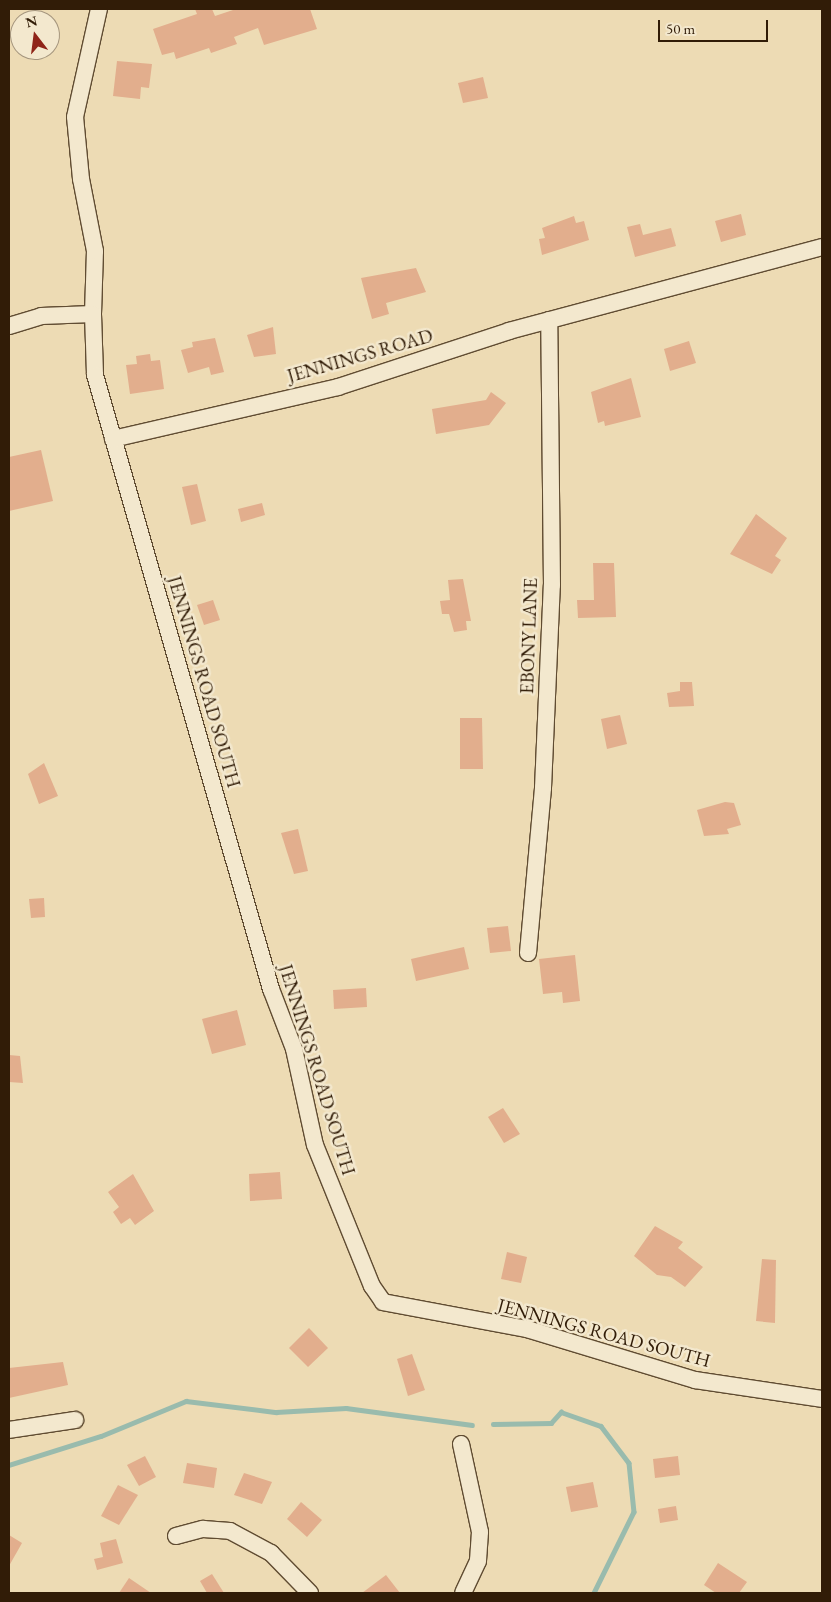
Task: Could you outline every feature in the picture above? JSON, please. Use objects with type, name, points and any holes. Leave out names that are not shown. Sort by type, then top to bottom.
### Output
[{"type":"street","points":[[100,9],[75,117],[81,179],[95,251],[93,314],[95,374],[113,439]]},
{"type":"street","name":"JENNINGS ROAD","points":[[113,439],[338,387],[549,320],[822,247]]},
{"type":"street","points":[[9,326],[41,316],[93,314]]},
{"type":"street","name":"EBONY LANE","points":[[528,953],[543,788],[552,585],[549,320]]},
{"type":"street","name":"JENNINGS ROAD SOUTH","points":[[113,439],[271,989],[294,1049],[315,1145],[372,1286],[384,1302],[527,1330],[695,1380],[822,1399]]},
{"type":"street","points":[[9,1430],[75,1420]]},
{"type":"street","points":[[461,1444],[480,1532],[478,1561],[463,1593]]},
{"type":"street","points":[[176,1536],[204,1529],[230,1531],[272,1554],[310,1593]]},
{"type":"building","points":[[195,9],[212,9],[215,16],[236,9],[310,9],[317,29],[264,45],[258,28],[234,37],[237,44],[211,53],[209,48],[176,59],[174,52],[162,55],[153,29],[197,14]]},
{"type":"building","points":[[117,61],[152,64],[149,88],[141,87],[140,99],[113,96]]},
{"type":"building","points":[[483,77],[488,98],[463,103],[458,83]]},
{"type":"building","points":[[741,214],[746,235],[721,242],[715,221]]},
{"type":"building","points":[[574,216],[576,223],[584,221],[589,240],[542,255],[539,239],[545,238],[542,228]]},
{"type":"building","points":[[640,224],[643,235],[671,228],[676,246],[635,257],[627,227]]},
{"type":"building","points":[[416,268],[426,292],[386,303],[389,314],[372,319],[361,278]]},
{"type":"building","points":[[273,327],[276,354],[254,357],[247,335]]},
{"type":"building","points":[[215,338],[224,372],[211,375],[209,367],[188,373],[181,350],[193,347],[192,342]]},
{"type":"building","points":[[689,341],[696,363],[670,371],[664,349]]},
{"type":"building","points":[[150,354],[151,361],[160,360],[164,389],[130,394],[126,365],[137,364],[136,356]]},
{"type":"building","points":[[631,378],[641,417],[605,426],[604,421],[598,423],[591,392]]},
{"type":"building","points":[[491,392],[506,403],[489,425],[436,434],[432,409],[486,400]]},
{"type":"building","points":[[41,450],[53,501],[9,511],[9,457]]},
{"type":"building","points":[[197,484],[206,521],[191,525],[182,487]]},
{"type":"building","points":[[262,503],[265,515],[241,522],[238,509]]},
{"type":"building","points":[[756,514],[787,538],[775,556],[781,560],[772,574],[730,554]]},
{"type":"building","points":[[593,563],[614,563],[616,617],[578,618],[577,600],[594,600]]},
{"type":"building","points":[[463,579],[471,621],[466,621],[467,630],[454,632],[449,614],[442,614],[440,601],[450,600],[448,580]]},
{"type":"building","points":[[213,600],[220,620],[204,625],[197,605]]},
{"type":"building","points":[[680,682],[692,682],[694,706],[669,707],[667,693],[680,691]]},
{"type":"building","points":[[620,715],[627,744],[607,749],[601,719]]},
{"type":"building","points":[[460,718],[482,718],[483,769],[460,769]]},
{"type":"building","points":[[44,763],[58,796],[39,804],[28,774]]},
{"type":"building","points":[[725,802],[734,803],[741,825],[727,829],[729,834],[704,836],[697,810]]},
{"type":"building","points":[[298,829],[308,871],[294,874],[281,833]]},
{"type":"building","points":[[44,898],[45,917],[31,918],[29,899]]},
{"type":"building","points":[[508,926],[511,951],[490,953],[487,928]]},
{"type":"building","points":[[464,947],[469,969],[416,981],[411,959]]},
{"type":"building","points":[[575,955],[580,1001],[563,1003],[562,992],[543,994],[539,959]]},
{"type":"building","points":[[366,988],[367,1007],[334,1009],[333,990]]},
{"type":"building","points":[[237,1010],[246,1045],[212,1054],[202,1019]]},
{"type":"building","points":[[9,1055],[20,1056],[23,1083],[9,1082]]},
{"type":"building","points":[[503,1108],[520,1134],[504,1143],[488,1117]]},
{"type":"building","points":[[280,1172],[282,1199],[250,1201],[249,1174]]},
{"type":"building","points":[[133,1174],[154,1211],[135,1225],[130,1218],[121,1224],[113,1212],[119,1207],[108,1192]]},
{"type":"building","points":[[655,1226],[683,1242],[678,1248],[703,1267],[685,1287],[671,1277],[657,1275],[634,1256]]},
{"type":"building","points":[[507,1252],[527,1257],[521,1283],[501,1279]]},
{"type":"building","points":[[762,1259],[776,1260],[775,1323],[756,1321]]},
{"type":"building","points":[[309,1328],[328,1348],[308,1367],[289,1348]]},
{"type":"building","points":[[412,1354],[425,1390],[408,1396],[397,1359]]},
{"type":"building","points":[[63,1362],[68,1385],[9,1398],[9,1368]]},
{"type":"building","points":[[145,1456],[156,1477],[139,1486],[127,1465]]},
{"type":"building","points":[[678,1456],[680,1475],[655,1478],[653,1459]]},
{"type":"building","points":[[187,1463],[217,1468],[214,1488],[183,1483]]},
{"type":"building","points":[[244,1473],[272,1482],[262,1504],[234,1495]]},
{"type":"building","points":[[593,1482],[598,1507],[571,1512],[566,1487]]},
{"type":"building","points":[[118,1485],[138,1495],[119,1525],[101,1516]]},
{"type":"building","points":[[301,1502],[322,1520],[307,1537],[287,1519]]},
{"type":"building","points":[[676,1506],[678,1520],[660,1523],[658,1509]]},
{"type":"building","points":[[9,1535],[22,1543],[9,1566]]},
{"type":"building","points":[[116,1539],[123,1563],[97,1570],[94,1559],[103,1557],[100,1543]]},
{"type":"building","points":[[718,1563],[747,1582],[739,1593],[716,1593],[704,1585]]},
{"type":"building","points":[[212,1574],[224,1593],[207,1593],[200,1581]]},
{"type":"building","points":[[386,1575],[400,1593],[362,1593]]},
{"type":"building","points":[[129,1578],[151,1593],[119,1593]]},
{"type":"waterway","points":[[9,1465],[101,1436],[186,1401],[276,1412],[346,1408],[472,1425]]},
{"type":"waterway","points":[[493,1424],[551,1423],[561,1412],[601,1426],[629,1463],[634,1512],[594,1593]]}]
